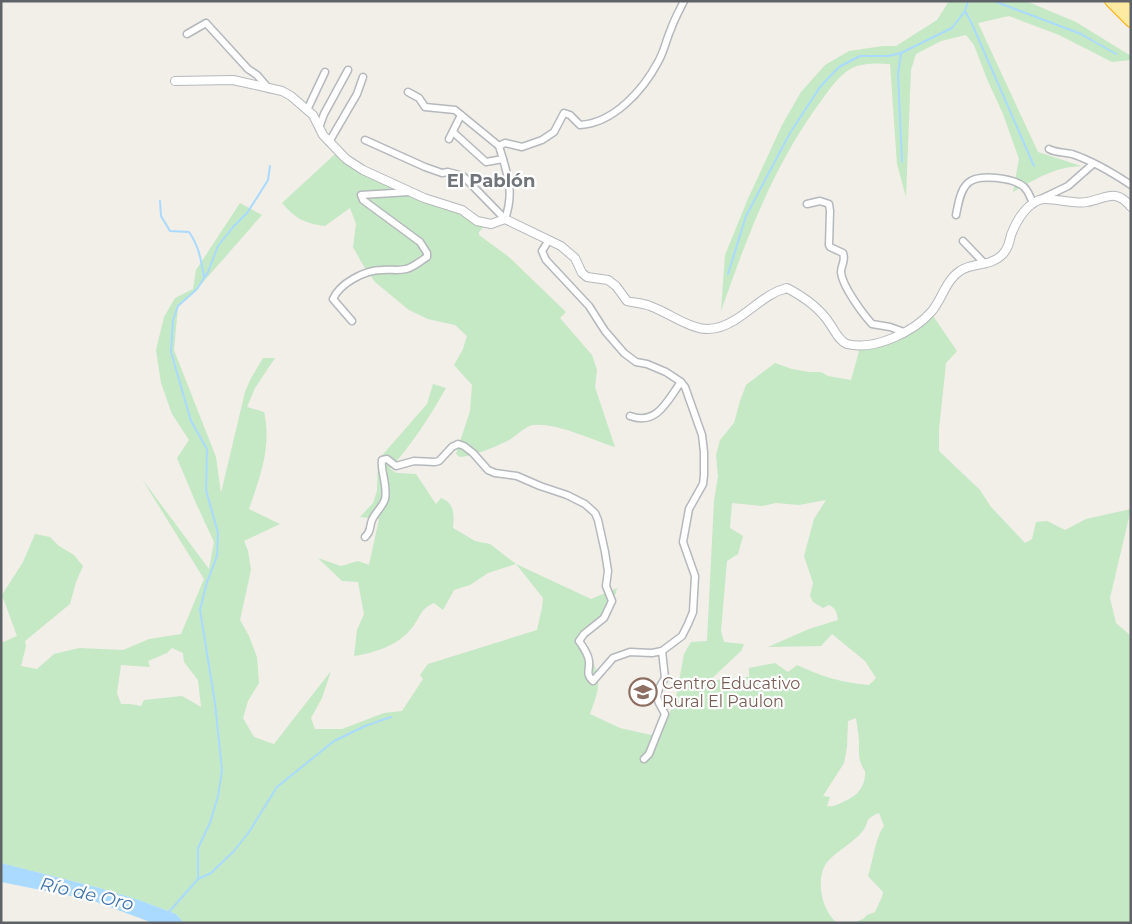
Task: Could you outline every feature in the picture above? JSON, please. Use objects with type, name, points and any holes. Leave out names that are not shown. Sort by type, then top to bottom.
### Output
[{"type":"highway","points":[[1110,1],[1131,22]]},
{"type":"highway","points":[[1122,1],[1131,16]]},
{"type":"street","points":[[499,146],[505,143],[522,147],[542,140],[554,132],[564,113],[570,115],[580,125],[587,125],[615,113],[642,87],[659,61],[671,27],[684,1]]},
{"type":"street","points":[[187,34],[206,23],[248,70],[256,75],[270,90]]},
{"type":"street","points":[[319,128],[324,114],[348,70]]},
{"type":"street","points":[[307,110],[325,72]]},
{"type":"street","points":[[329,142],[358,94],[363,77]]},
{"type":"street","points":[[175,82],[233,80],[282,92],[290,96],[313,115],[329,142],[346,158],[363,170],[437,203],[462,210],[477,221],[491,224],[505,219],[510,206],[510,182],[499,146],[452,109],[425,107],[419,98],[408,92]]},
{"type":"street","points":[[449,139],[461,115]]},
{"type":"street","points":[[453,132],[486,162],[503,159]]},
{"type":"street","points":[[364,140],[425,167],[442,173],[448,172],[463,176],[505,219],[561,246],[575,258],[582,273],[587,277],[608,280],[616,286],[627,301],[649,305],[686,324],[706,330],[724,327],[756,306],[767,296],[787,288],[824,313],[838,337],[846,343],[874,345],[888,341],[904,332],[931,312],[947,286],[958,273],[967,268],[985,264],[1001,256],[1008,246],[1016,225],[1025,210],[1040,199],[1068,186],[1093,164]]},
{"type":"street","points":[[1049,149],[1072,154],[1111,171],[1131,185]]},
{"type":"street","points":[[956,215],[960,198],[968,183],[986,177],[1019,184],[1025,188],[1033,204]]},
{"type":"street","points":[[352,321],[333,299],[340,289],[354,279],[368,273],[382,270],[407,269],[427,257],[420,242],[370,206],[361,198],[361,195],[411,192]]},
{"type":"street","points":[[1040,199],[1085,203],[1110,195],[1117,195],[1131,207]]},
{"type":"street","points":[[807,204],[820,200],[829,204],[829,245],[844,253],[845,258],[841,271],[843,280],[860,311],[872,324],[904,332]]},
{"type":"street","points":[[365,537],[369,534],[371,522],[384,501],[385,485],[382,460],[387,458],[396,466],[414,461],[435,462],[439,461],[452,447],[458,444],[464,446],[488,470],[518,476],[567,495],[585,504],[595,513],[605,552],[608,572],[606,586],[612,601],[604,618],[584,634],[579,641],[589,661],[588,674],[590,680],[593,681],[613,658],[630,652],[652,653],[662,651],[682,636],[693,612],[695,576],[692,562],[683,542],[689,509],[703,484],[702,435],[689,403],[688,394],[680,382],[666,372],[647,364],[636,362],[624,353],[605,331],[589,306],[546,260],[542,251],[549,240]]},
{"type":"street","points":[[963,241],[985,264]]},
{"type":"street","points":[[630,416],[644,420],[656,415],[680,382]]},
{"type":"street","points":[[644,759],[649,754],[665,714],[658,703],[657,697],[659,688],[665,678],[662,651]]},
{"type":"green space","points":[[949,1],[1026,1],[1076,22],[1131,56],[1131,60],[1112,62],[1059,35],[1009,16],[978,23],[1038,152],[1081,166],[1053,171],[1013,192],[1019,159],[1003,114],[974,45],[966,35],[941,41],[916,54],[911,70],[906,197],[897,164],[890,64],[870,64],[852,68],[831,88],[804,125],[789,150],[763,202],[721,311],[725,255],[747,201],[782,125],[801,92],[825,65],[849,51],[896,46],[937,20]]},
{"type":"green space","points":[[342,153],[356,163],[486,224],[479,232],[479,235],[509,257],[566,312],[560,318],[592,355],[597,370],[595,387],[615,447],[552,426],[533,425],[502,443],[477,453],[460,457],[456,454],[470,411],[472,385],[454,365],[463,349],[467,336],[455,325],[428,319],[409,310],[375,282],[353,247],[356,224],[350,208],[325,226],[301,219],[282,203],[334,155]]},
{"type":"green space","points":[[240,203],[262,215],[197,289],[178,306],[174,350],[216,457],[221,493],[245,392],[263,358],[275,358],[255,388],[247,407],[264,412],[267,437],[264,461],[249,509],[280,524],[244,541],[248,551],[251,570],[240,620],[257,657],[259,683],[248,701],[243,718],[254,737],[274,744],[331,671],[322,698],[311,718],[315,729],[342,729],[384,713],[402,711],[423,679],[420,675],[428,664],[537,630],[543,598],[516,564],[591,599],[617,588],[607,618],[582,643],[594,664],[598,682],[597,694],[590,714],[620,728],[660,737],[676,697],[684,654],[691,642],[707,641],[714,501],[718,476],[716,455],[720,440],[734,423],[746,385],[775,363],[792,369],[821,372],[828,376],[851,380],[860,348],[874,347],[931,313],[957,351],[946,363],[939,429],[939,451],[980,490],[991,507],[1025,543],[1032,539],[1036,522],[1047,521],[1065,530],[1086,519],[1131,509],[1110,598],[1116,623],[1131,636],[1131,923],[853,923],[875,912],[882,897],[883,892],[868,876],[876,843],[884,826],[879,813],[871,817],[858,836],[833,856],[824,867],[821,883],[823,902],[831,917],[837,923],[184,923],[176,914],[139,900],[1,863],[1,643],[17,636],[2,595],[23,562],[35,534],[50,537],[59,546],[74,555],[83,566],[70,604],[25,641],[26,646],[21,666],[37,669],[54,654],[79,648],[123,650],[149,639],[181,634],[204,579],[142,479],[209,569],[214,542],[177,458],[189,440],[172,414],[161,383],[156,350],[164,317],[175,298],[193,289],[196,270]],"holes":[[[826,500],[814,519],[804,556],[813,583],[810,596],[813,602],[823,608],[831,606],[836,611],[838,620],[809,629],[768,647],[821,646],[832,634],[865,661],[876,678],[869,685],[850,683],[797,665],[788,672],[775,663],[749,668],[749,677],[727,678],[708,682],[741,651],[744,644],[724,642],[721,631],[727,561],[738,554],[743,536],[730,528],[732,503],[762,506],[776,503],[799,505]],[[172,648],[183,653],[184,662],[198,680],[201,707],[182,696],[144,700],[141,706],[121,704],[117,693],[121,665],[150,667],[148,661],[167,653]],[[856,718],[859,737],[859,757],[865,771],[864,782],[860,790],[848,800],[837,805],[827,806],[830,797],[823,796],[844,763],[848,721]]]},
{"type":"green space","points":[[433,384],[446,388],[420,430],[390,469],[397,473],[416,474],[436,504],[441,498],[449,503],[453,510],[453,528],[475,541],[490,544],[516,564],[488,573],[470,585],[454,590],[443,610],[434,603],[425,608],[411,629],[392,644],[377,651],[354,656],[357,630],[364,614],[358,582],[342,581],[318,558],[341,566],[358,561],[369,565],[379,519],[360,517],[373,503],[377,491],[378,460],[427,404]]},
{"type":"water","name":"Río de Oro","points":[[1,863],[139,900],[176,914],[184,923],[153,923],[91,900],[1,882]]},
{"type":"waterway","points":[[728,274],[746,216],[790,133],[820,87],[839,67],[860,56],[888,56],[901,53],[952,28],[965,11],[968,1]]},
{"type":"waterway","points":[[994,1],[1081,34],[1116,54]]},
{"type":"waterway","points":[[965,11],[1034,166]]},
{"type":"waterway","points":[[901,54],[898,74],[902,162]]},
{"type":"waterway","points":[[168,913],[198,879],[198,848],[210,823],[218,796],[222,771],[215,703],[200,610],[207,582],[217,556],[218,533],[206,490],[207,449],[191,421],[171,352],[173,320],[178,306],[197,289],[208,272],[218,246],[247,213],[258,196],[268,180],[270,166]]},
{"type":"waterway","points":[[160,201],[161,216],[170,231],[189,232],[192,237],[199,253],[204,277]]},
{"type":"waterway","points":[[198,879],[211,873],[234,851],[249,832],[277,787],[334,741],[365,726],[391,717]]},
{"type":"place","name":"Centro Educativo Rural El Paulon","points":[[643,692]]},
{"type":"district","name":"El Pablón","points":[[491,181]]}]
